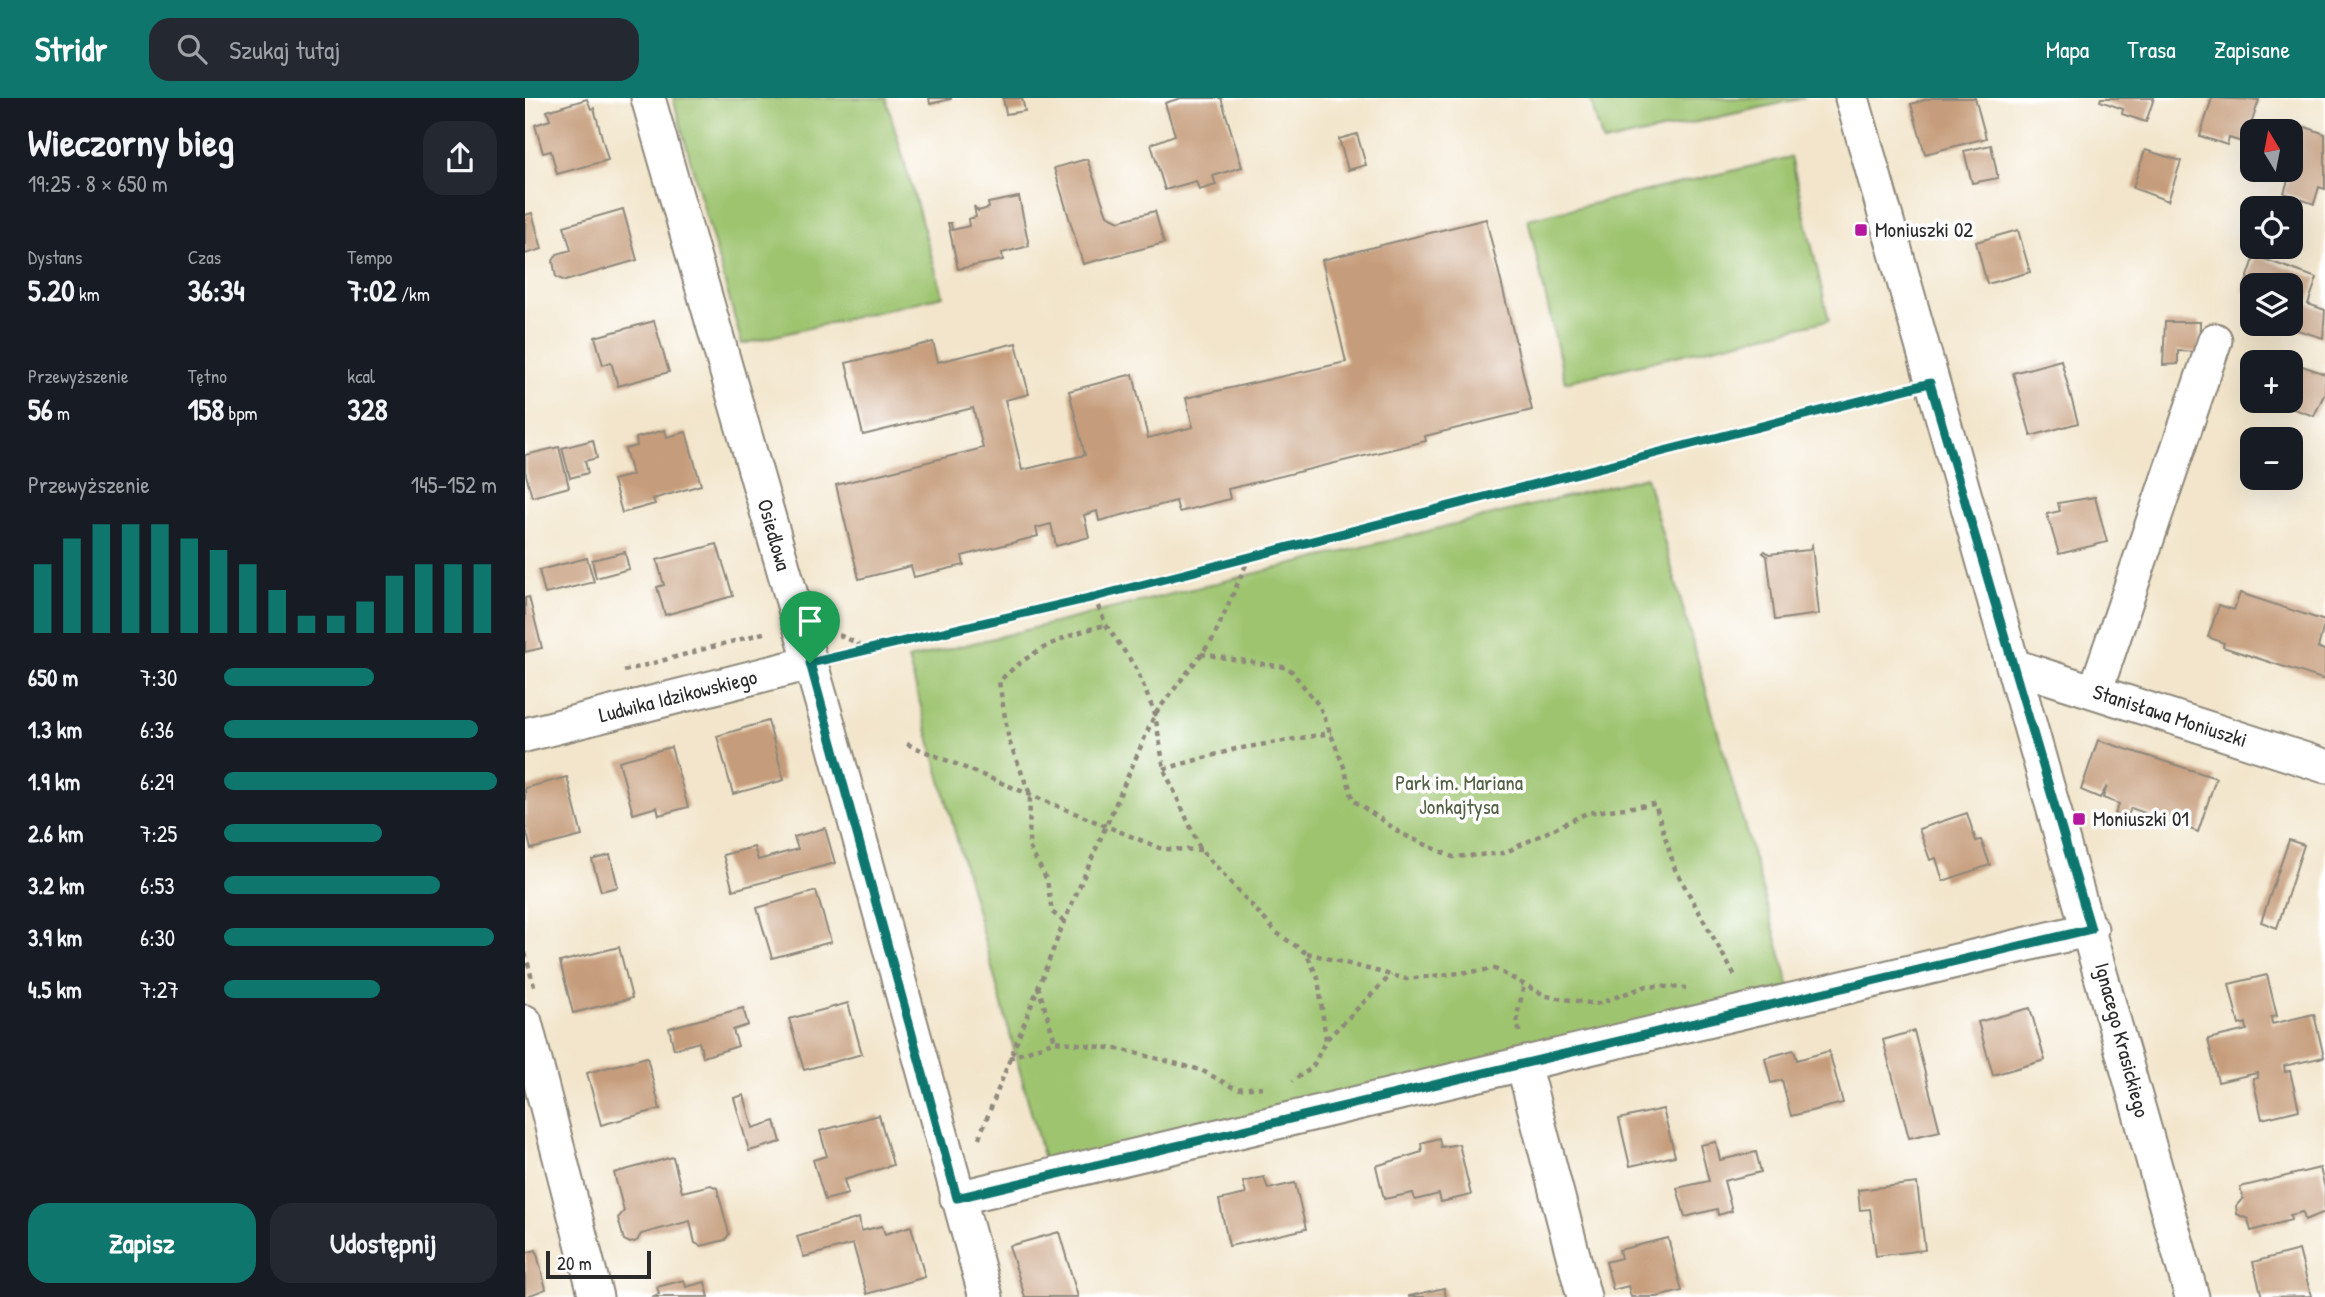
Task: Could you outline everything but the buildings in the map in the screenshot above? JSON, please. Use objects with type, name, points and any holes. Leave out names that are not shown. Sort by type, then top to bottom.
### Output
[{"type":"street","name":"Osiedlowa","points":[[648,98],[795,607],[986,1297]]},
{"type":"street","name":"Ignacego Krasickiego","points":[[1852,98],[1930,383],[2091,929],[2192,1297]]},
{"type":"street","points":[[2095,692],[2215,340]]},
{"type":"street","name":"Ludwika Idzikowskiego","points":[[525,735],[810,663]]},
{"type":"street","name":"Stanisława Moniuszki","points":[[2014,666],[2325,766]]},
{"type":"street","points":[[957,1198],[2091,929]]},
{"type":"street","points":[[525,1022],[596,1297]]},
{"type":"street","points":[[1523,1064],[1584,1297]]},
{"type":"path","points":[[810,663],[1094,597],[1930,383]]},
{"type":"path","points":[[976,1147],[1009,1058],[1103,827],[1155,714],[1213,639],[1249,558]]},
{"type":"path","points":[[1094,597],[1106,625],[1136,668],[1155,714],[1164,768],[1201,850],[1276,933],[1306,953],[1406,979],[1495,969],[1546,996],[1596,1004],[1647,986],[1688,988]]},
{"type":"path","points":[[614,674],[765,633],[770,628],[770,613],[795,607]]},
{"type":"path","points":[[1064,922],[1052,912],[1048,880],[1029,847],[1030,794],[1009,741],[999,682],[1016,664],[1077,632],[1106,625]]},
{"type":"path","points":[[1201,654],[1289,668],[1320,708],[1353,800],[1402,834],[1453,857],[1504,853],[1587,813],[1655,804],[1675,869],[1737,979],[1750,1012]]},
{"type":"path","points":[[1164,768],[1236,749],[1331,733]]},
{"type":"path","points":[[907,744],[1103,827],[1162,849],[1201,850]]},
{"type":"path","points":[[1306,953],[1318,978],[1327,1040]]},
{"type":"path","points":[[1283,1086],[1312,1068],[1327,1040],[1391,975]]},
{"type":"path","points":[[1725,982],[1737,979]]},
{"type":"path","points":[[1038,985],[1055,1041]]},
{"type":"path","points":[[1523,1064],[1517,1016],[1524,985]]},
{"type":"path","points":[[1009,1058],[1055,1041],[1124,1050],[1201,1070],[1236,1089],[1271,1087]]},
{"type":"green space","points":[[673,98],[886,98],[943,296],[742,344]]},
{"type":"green space","points":[[1590,98],[1804,98],[1603,143]]},
{"type":"green space","points":[[1791,157],[1829,320],[1565,382],[1528,219]]},
{"type":"green space","name":"Park im. Mariana Jonkajtysa","points":[[1646,477],[1790,987],[1046,1167],[908,659]]},
{"type":"place","name":"Moniuszki 02","points":[[1861,230]]},
{"type":"place","name":"Moniuszki 01","points":[[2079,819]]},
{"type":"route","points":[[1930,383],[2091,929],[957,1198],[810,663],[1094,597],[1930,383]]}]
